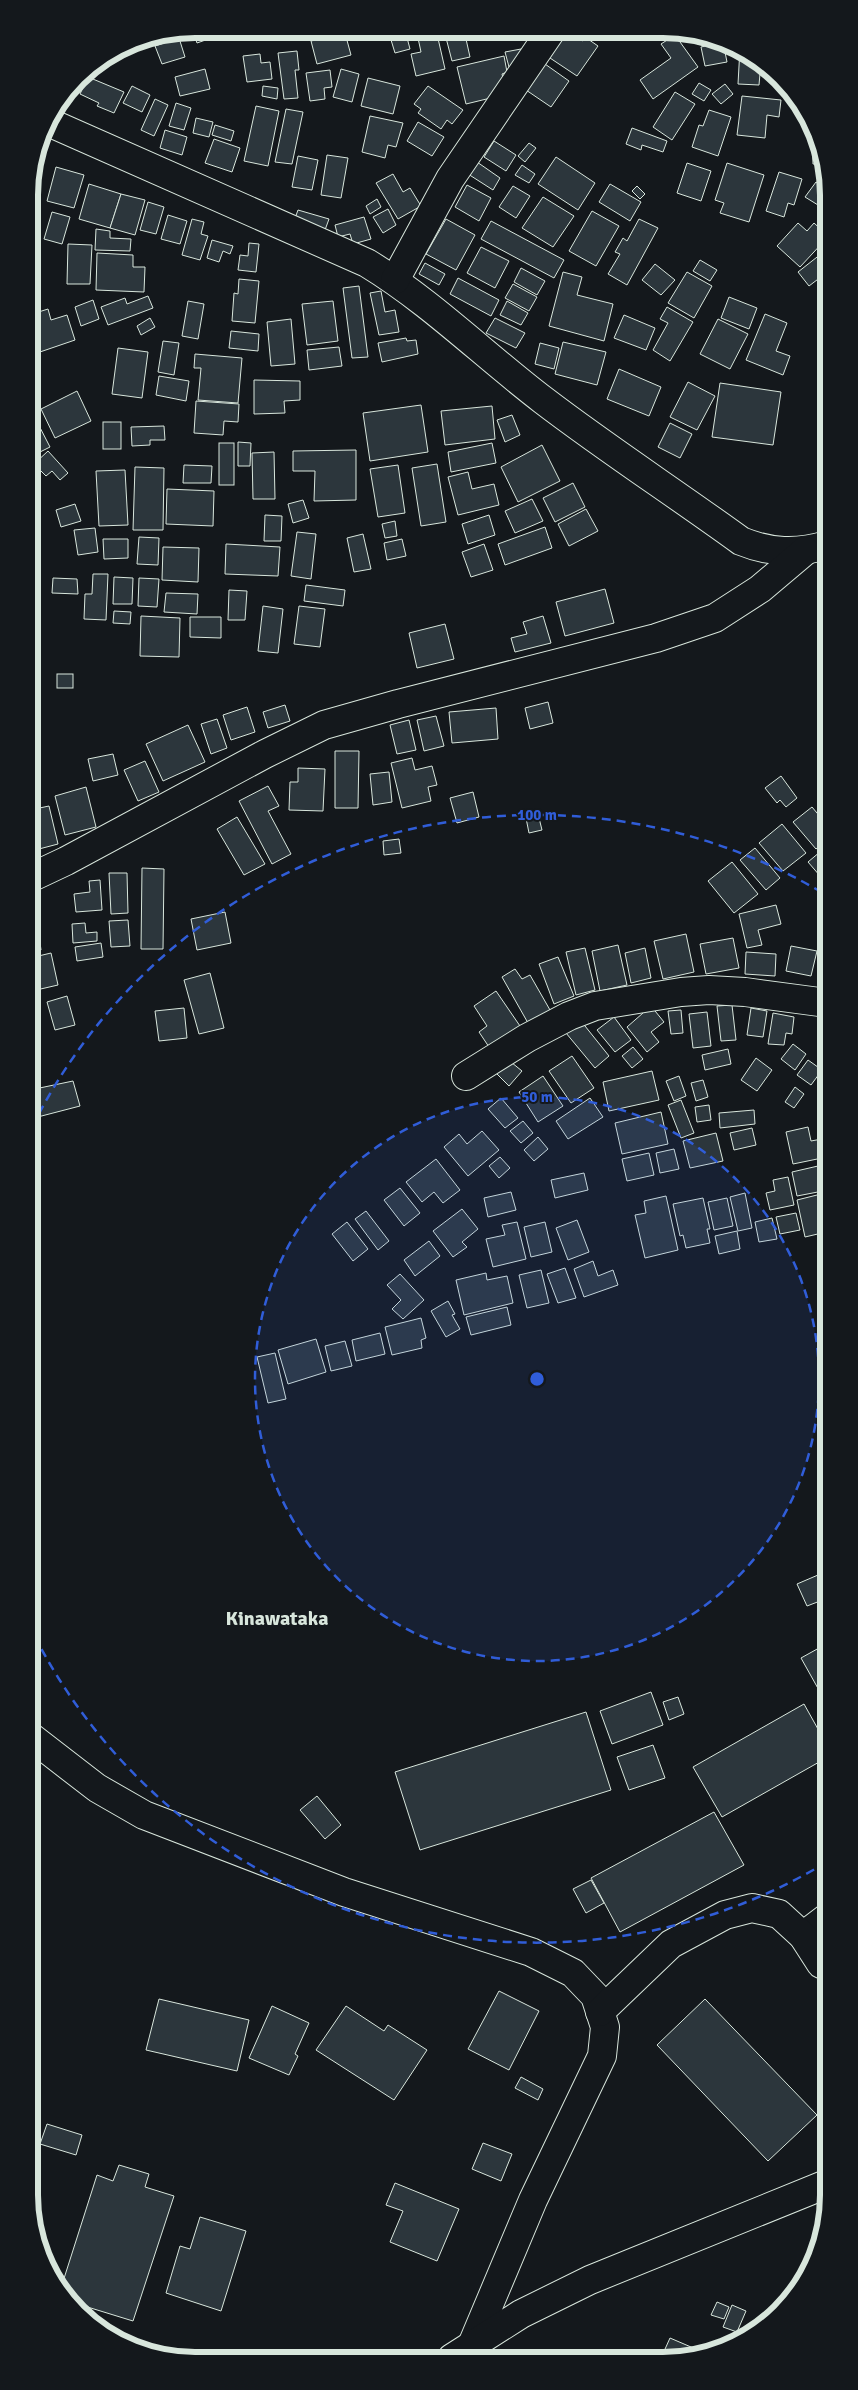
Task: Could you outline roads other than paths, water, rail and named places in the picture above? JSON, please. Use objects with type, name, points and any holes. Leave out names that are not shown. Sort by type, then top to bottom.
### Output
[{"type":"street","points":[[395,280],[450,179],[546,38]]},
{"type":"street","points":[[54,125],[367,263],[395,280],[544,401],[740,541],[758,548],[775,551],[816,548]]},
{"type":"street","points":[[38,874],[324,725],[398,704],[656,638],[715,618],[760,590],[816,548]]},
{"type":"street","points":[[466,1076],[527,1038],[569,1016],[595,1006],[680,992],[709,990],[745,992],[820,1002]]},
{"type":"street","points":[[38,1742],[97,1788],[144,1815],[344,1892],[531,1952],[573,1973],[595,1996],[605,2027],[602,2056],[462,2351]]},
{"type":"street","points":[[600,2012],[671,1944],[725,1914],[752,1908],[779,1914],[803,1936],[820,1962]]},
{"type":"street","points":[[803,1936],[820,1923]]},
{"type":"street","points":[[462,2351],[521,2314],[590,2280],[820,2187]]},
{"type":"district","name":"Kinawataka","points":[[277,1618]]}]
